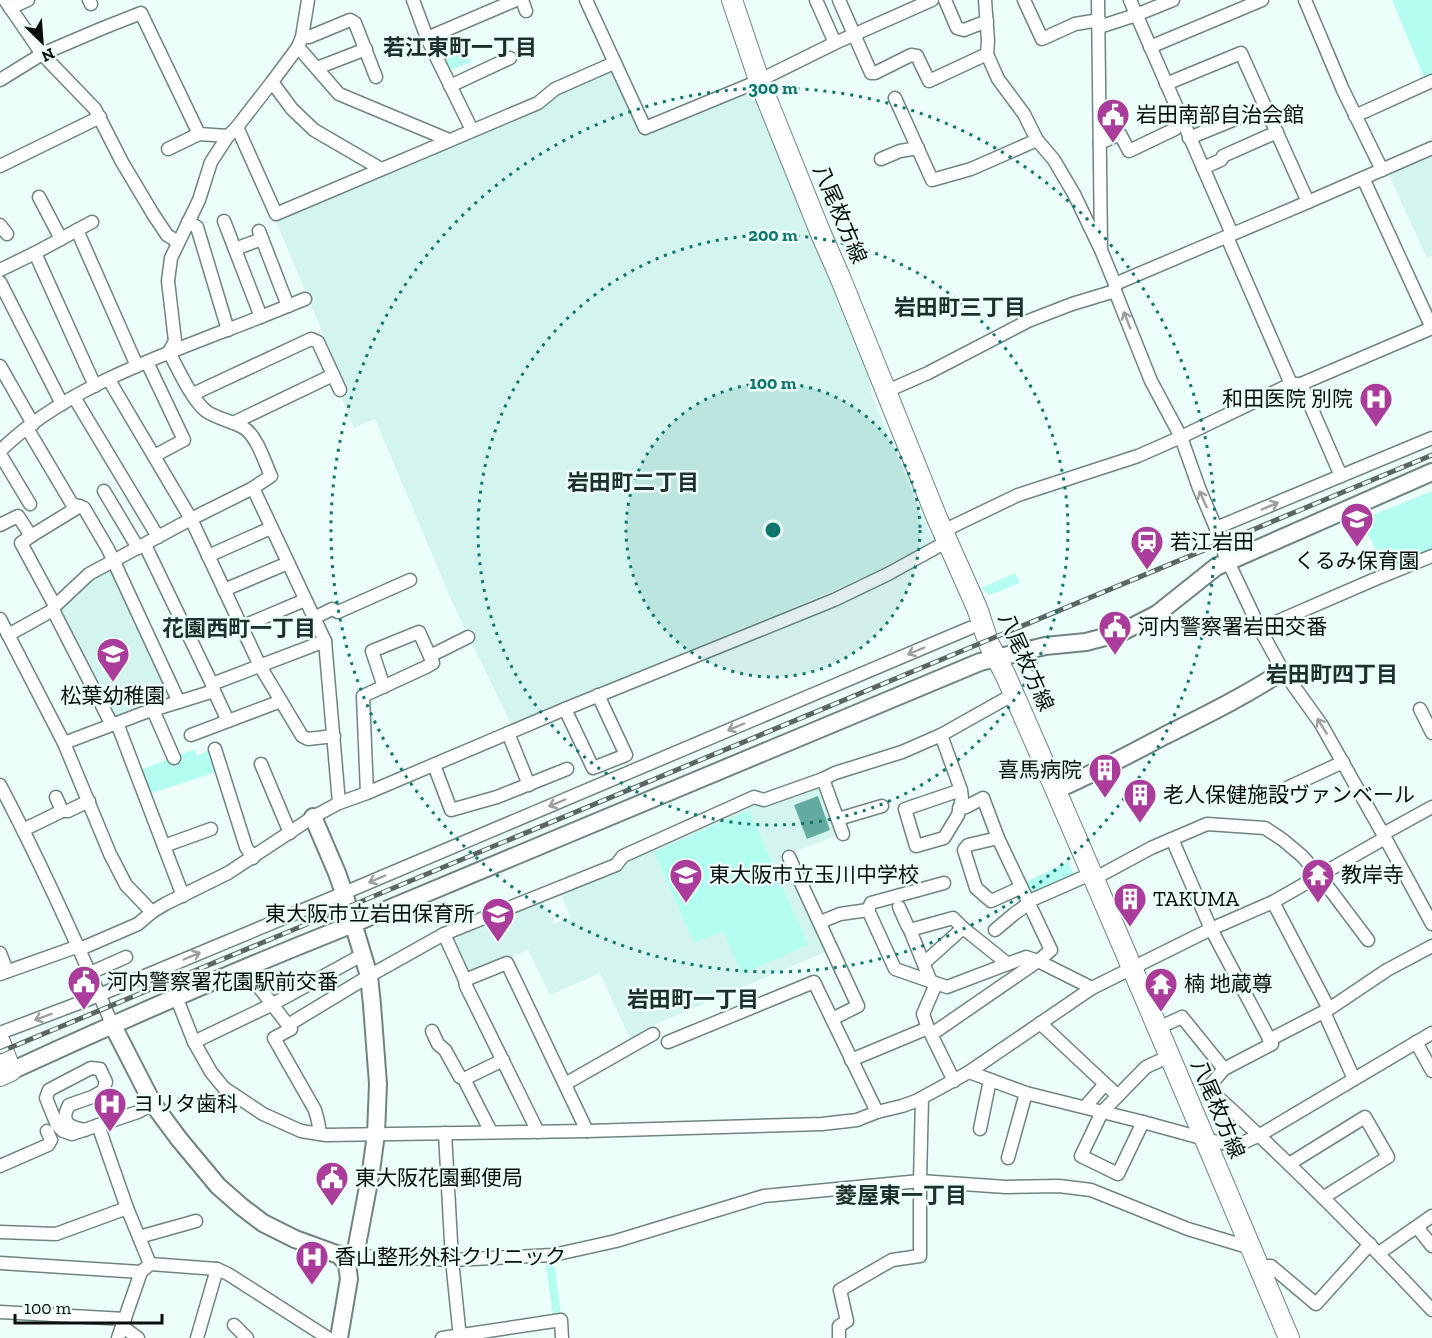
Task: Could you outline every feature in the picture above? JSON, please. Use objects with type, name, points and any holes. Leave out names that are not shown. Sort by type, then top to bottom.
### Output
[{"type":"main road","name":"八尾枚方線","points":[[732,0],[759,80],[820,234],[977,608],[989,644],[1014,694],[1133,968],[1289,1338]]},
{"type":"main road","points":[[0,1042],[6,1073]]},
{"type":"street","points":[[28,0],[7,4],[42,54],[95,109],[122,162],[153,214],[167,235],[178,242]]},
{"type":"street","points":[[308,0],[300,42],[317,69],[339,94],[448,140]]},
{"type":"street","points":[[413,0],[427,38],[472,130]]},
{"type":"street","points":[[427,38],[516,0]]},
{"type":"street","points":[[586,0],[645,129],[759,80],[855,34],[902,6],[932,0]]},
{"type":"street","points":[[816,0],[835,43]]},
{"type":"street","points":[[839,0],[871,73],[911,56],[917,56],[929,81],[987,54]]},
{"type":"street","points":[[945,0],[957,28],[964,30],[987,21]]},
{"type":"street","points":[[985,0],[987,54],[998,79],[1024,114],[1037,140],[1054,159],[1101,250],[1151,381],[1181,437],[1228,561],[1260,629],[1283,671],[1321,724],[1432,924]]},
{"type":"street","points":[[1024,0],[1042,39],[1075,24],[1099,24],[1136,15],[1173,0]]},
{"type":"street","points":[[1098,0],[1101,250]]},
{"type":"street","points":[[1130,0],[1203,168],[1229,236],[1296,384],[1341,476]]},
{"type":"street","points":[[1149,47],[1262,0]]},
{"type":"street","points":[[1305,0],[1382,170]]},
{"type":"street","points":[[0,80],[42,54],[141,13],[199,134]]},
{"type":"street","points":[[169,352],[175,341],[168,281],[171,258],[199,200],[211,162],[232,132],[273,82],[300,42],[309,36],[350,20],[355,23],[376,77]]},
{"type":"street","points":[[317,69],[366,50]]},
{"type":"street","points":[[1166,84],[1241,53],[1308,202]]},
{"type":"street","points":[[450,86],[510,58]]},
{"type":"street","points":[[232,132],[276,214],[538,103],[555,89],[614,63]]},
{"type":"street","points":[[1356,116],[1432,81]]},
{"type":"street","points":[[273,82],[292,109],[314,130],[381,169]]},
{"type":"street","points":[[895,98],[932,180],[971,169],[1037,140]]},
{"type":"street","points":[[1190,138],[1265,107]]},
{"type":"street","points":[[0,166],[100,117]]},
{"type":"street","points":[[1100,143],[1120,134],[1129,151],[1175,129]]},
{"type":"street","points":[[168,149],[199,134],[232,132]]},
{"type":"street","points":[[1203,168],[1221,160],[1223,156],[1276,132]]},
{"type":"street","points":[[881,159],[900,151],[918,148]]},
{"type":"street","points":[[887,391],[928,373],[1028,321],[1115,287],[1432,148]]},
{"type":"street","points":[[0,953],[3,972],[79,947],[138,924],[152,912],[228,873],[313,817],[339,803],[834,600],[888,574],[945,536],[1018,495],[1138,456],[1296,384],[1432,328],[1363,178]]},
{"type":"street","points":[[39,197],[61,239]]},
{"type":"street","points":[[224,221],[261,317]]},
{"type":"street","points":[[0,270],[92,222]]},
{"type":"street","points":[[188,222],[197,227],[228,330]]},
{"type":"street","points":[[76,230],[142,364],[184,440],[154,456]]},
{"type":"street","points":[[235,249],[260,235],[288,306]]},
{"type":"street","points":[[34,253],[95,386]]},
{"type":"street","points":[[0,282],[62,404]]},
{"type":"street","points":[[30,504],[2,446],[62,404],[95,386],[169,352],[305,299]]},
{"type":"street","points":[[193,394],[311,339],[318,342],[340,390]]},
{"type":"street","points":[[8,635],[54,608],[89,574],[112,560],[253,488],[271,476],[250,433],[206,411],[193,394],[169,352]]},
{"type":"street","points":[[0,366],[72,504],[84,508],[108,549],[179,702]]},
{"type":"street","points":[[233,423],[333,375]]},
{"type":"street","points":[[109,380],[191,519],[260,666],[302,736],[308,739],[334,736]]},
{"type":"street","points":[[74,398],[158,537]]},
{"type":"street","points":[[1216,528],[1432,438]]},
{"type":"street","points":[[6,1073],[112,1024],[241,969],[980,662],[1045,646],[1086,642],[1120,633],[1157,614],[1215,567],[1432,472]]},
{"type":"street","points":[[253,488],[325,641],[339,803]]},
{"type":"street","points":[[104,491],[141,546],[228,721]]},
{"type":"street","points":[[80,506],[21,543],[114,724],[183,896]]},
{"type":"street","points":[[0,525],[18,516],[31,536]]},
{"type":"street","points":[[208,556],[271,528]]},
{"type":"street","points":[[1260,629],[1432,556]]},
{"type":"street","points":[[224,590],[288,563]]},
{"type":"street","points":[[314,618],[333,609],[338,612],[410,580]]},
{"type":"street","points":[[241,627],[305,600]]},
{"type":"street","points":[[0,619],[64,743],[110,854],[126,885],[152,912]]},
{"type":"street","points":[[0,1033],[99,995],[344,893],[970,628]]},
{"type":"street","points":[[367,793],[363,696],[384,687],[433,663],[419,632],[372,651],[384,687]]},
{"type":"street","points":[[430,656],[468,637]]},
{"type":"street","points":[[64,743],[179,702],[260,666],[325,641]]},
{"type":"street","points":[[1056,790],[1245,695],[1283,671]]},
{"type":"street","points":[[288,1025],[444,934],[616,865],[623,856],[754,797],[764,800],[835,773],[902,752],[941,735],[1014,694]]},
{"type":"street","points":[[565,709],[593,768],[626,755],[598,695]]},
{"type":"street","points":[[191,735],[281,701]]},
{"type":"street","points":[[1420,709],[1432,733]]},
{"type":"street","points":[[153,710],[174,758]]},
{"type":"street","points":[[508,733],[529,785]]},
{"type":"street","points":[[941,735],[962,790],[958,815],[944,838],[916,846],[905,809],[962,790]]},
{"type":"street","points":[[214,749],[246,847],[253,858]]},
{"type":"street","points":[[1289,787],[1343,762]]},
{"type":"street","points":[[261,764],[290,833]]},
{"type":"street","points":[[434,765],[451,810],[497,797],[567,769]]},
{"type":"street","points":[[823,779],[843,834]]},
{"type":"street","points":[[0,785],[79,947],[112,1024],[153,1104],[218,1186],[242,1207],[263,1223],[295,1239],[351,1260],[452,1260],[553,1256],[616,1241],[764,1196],[920,1181],[1006,1187],[1059,1186],[1091,1190],[1188,1228],[1251,1248]]},
{"type":"street","points":[[56,797],[62,811]]},
{"type":"street","points":[[851,1060],[930,1031],[1038,961],[1051,950],[1020,888],[983,798],[959,808]]},
{"type":"street","points":[[23,830],[89,801]]},
{"type":"street","points":[[838,819],[882,806]]},
{"type":"street","points":[[174,998],[179,1004],[194,1042],[211,1072],[224,1088],[262,1114],[302,1131],[320,1134],[538,1132],[815,1124],[857,1120],[922,1098],[954,1081],[1092,988],[1211,929],[1273,902],[1432,807]]},
{"type":"street","points":[[313,817],[337,873],[369,976],[378,1084],[376,1134],[371,1171],[351,1260],[339,1338]]},
{"type":"street","points":[[995,930],[1028,903],[1084,877],[1101,875],[1151,848],[1207,825],[1265,828],[1284,840],[1319,875],[1368,940]]},
{"type":"street","points":[[164,846],[210,829]]},
{"type":"street","points":[[998,838],[968,845],[964,850],[976,888],[991,901],[1020,888]]},
{"type":"street","points":[[1172,839],[1211,929],[1272,1044],[1224,1070],[1208,1089],[1324,1197],[1432,1310]]},
{"type":"street","points":[[789,857],[858,1006],[832,1019]]},
{"type":"street","points":[[944,883],[871,903],[868,910],[895,969],[947,987],[1026,957],[1092,988]]},
{"type":"street","points":[[1273,902],[1326,1010],[1354,1079]]},
{"type":"street","points":[[899,907],[934,983],[923,1014],[954,1081]]},
{"type":"street","points":[[823,921],[840,914],[868,910]]},
{"type":"street","points":[[910,930],[953,918],[1008,964]]},
{"type":"street","points":[[924,963],[963,928]]},
{"type":"street","points":[[444,934],[466,986],[538,1132]]},
{"type":"street","points":[[1269,1041],[1326,1010],[1387,970],[1432,946]]},
{"type":"street","points":[[194,1042],[271,1005],[362,956]]},
{"type":"street","points":[[90,973],[126,957]]},
{"type":"street","points":[[465,980],[507,963],[587,1131]]},
{"type":"street","points":[[241,969],[249,974],[291,1029],[274,1038],[315,1110],[320,1134]]},
{"type":"street","points":[[668,1042],[814,982],[877,1112]]},
{"type":"street","points":[[1158,1028],[1182,1017],[1224,1070]]},
{"type":"street","points":[[1040,1023],[1118,1096]]},
{"type":"street","points":[[432,1031],[438,1044],[445,1050],[460,1077],[464,1079],[491,1132]]},
{"type":"street","points":[[969,1072],[1026,1093],[1236,1146],[1260,1135],[1432,1033]]},
{"type":"street","points":[[565,1084],[653,1034]]},
{"type":"street","points":[[1416,1042],[1432,1071]]},
{"type":"street","points":[[1143,1122],[1118,1173],[1081,1156],[1102,1112],[1146,1067],[1170,1056]]},
{"type":"street","points":[[464,1079],[503,1060]]},
{"type":"street","points":[[85,1130],[74,1128],[66,1122],[64,1114],[69,1105],[92,1098],[102,1091],[106,1082],[100,1069],[91,1068],[49,1090],[46,1098],[57,1125],[63,1131],[72,1134],[85,1130],[98,1125],[138,1112],[153,1104]]},
{"type":"street","points":[[980,1129],[990,1080]]},
{"type":"street","points":[[1085,1107],[1104,1083]]},
{"type":"street","points":[[1008,1158],[1026,1093]]},
{"type":"street","points":[[839,1338],[839,1326],[847,1321],[840,1290],[892,1260],[920,1256],[922,1098]]},
{"type":"street","points":[[1289,1164],[1365,1116],[1388,1157],[1324,1197]]},
{"type":"street","points":[[98,1125],[140,1237],[146,1268],[122,1328]]},
{"type":"street","points":[[0,1166],[48,1145],[51,1140],[47,1131]]},
{"type":"street","points":[[445,1133],[452,1260],[460,1337]]},
{"type":"street","points":[[0,1232],[56,1234],[128,1208]]},
{"type":"street","points":[[1379,1253],[1432,1216]]},
{"type":"street","points":[[140,1237],[196,1221]]},
{"type":"street","points":[[1417,1227],[1432,1246]]},
{"type":"street","points":[[1260,1269],[1271,1266],[1316,1304],[1370,1244]]},
{"type":"street","points":[[0,1263],[216,1269],[228,1274],[328,1338]]},
{"type":"street","points":[[197,1338],[216,1269]]},
{"type":"street","points":[[0,1312],[122,1328],[138,1338]]},
{"type":"street","points":[[442,1338],[561,1320],[562,1338]]},
{"type":"street","points":[[234,1325],[247,1338]]},
{"type":"shaded area","points":[[1392,0],[1432,0],[1432,74],[1424,77]]},
{"type":"shaded area","points":[[464,45],[471,62],[446,72],[440,56]]},
{"type":"shaded area","points":[[610,68],[615,70],[639,122],[637,129],[640,136],[742,92],[757,94],[867,364],[872,396],[933,541],[881,569],[830,592],[511,724],[453,604],[375,419],[354,428],[341,396],[347,391],[275,219],[553,100],[551,94]]},
{"type":"shaded area","points":[[1432,151],[1432,256],[1427,258],[1387,171]]},
{"type":"shaded area","points":[[1432,491],[1432,551],[1386,570],[1361,520]]},
{"type":"shaded area","points":[[111,567],[175,699],[114,722],[58,612],[90,578]]},
{"type":"shaded area","points":[[1015,573],[1020,583],[989,595],[981,588]]},
{"type":"shaded area","points":[[195,749],[197,756],[211,749],[219,771],[149,794],[140,770]]},
{"type":"shaded area","name":"東大阪市立玉川中学校","points":[[821,782],[841,834],[790,853],[828,951],[656,1024],[631,1041],[600,973],[550,995],[528,950],[471,976],[466,975],[450,936],[542,898],[554,924],[570,917],[559,890],[754,800]]},
{"type":"shaded area","points":[[818,796],[830,830],[807,839],[794,805]]},
{"type":"shaded area","points":[[749,810],[808,945],[742,974],[723,931],[694,943],[654,852]]},
{"type":"shaded area","points":[[1068,862],[1075,877],[1028,899],[1021,884]]},
{"type":"shaded area","points":[[545,1260],[554,1260],[561,1315],[553,1316]]},
{"type":"railway","points":[[0,1052],[1432,455]]},
{"type":"place","name":"岩田南部自治会館","points":[[1113,144]]},
{"type":"place","name":"和田医院 別院","points":[[1376,428]]},
{"type":"place","name":"くるみ保育園","points":[[1357,548]]},
{"type":"place","name":"若江岩田","points":[[1147,571]]},
{"type":"place","name":"河内警察署岩田交番","points":[[1115,656]]},
{"type":"place","name":"松葉幼稚園","points":[[113,683]]},
{"type":"place","name":"喜馬病院","points":[[1105,799]]},
{"type":"place","name":"老人保健施設ヴァンベール","points":[[1140,824]]},
{"type":"place","name":"東大阪市立玉川中学校","points":[[686,904]]},
{"type":"place","name":"教岸寺","points":[[1318,904]]},
{"type":"place","name":"TAKUMA","points":[[1130,928]]},
{"type":"place","name":"東大阪市立岩田保育所","points":[[498,943]]},
{"type":"place","name":"河内警察署花園駅前交番","points":[[84,1011]]},
{"type":"place","name":"楠 地蔵尊","points":[[1161,1013]]},
{"type":"place","name":"ヨリタ歯科","points":[[110,1133]]},
{"type":"place","name":"東大阪花園郵便局","points":[[332,1207]]},
{"type":"place","name":"香山整形外科クリニック","points":[[312,1286]]},
{"type":"district","name":"若江東町一丁目","points":[[460,47]]},
{"type":"district","name":"岩田町三丁目","points":[[960,307]]},
{"type":"district","name":"岩田町二丁目","points":[[633,482]]},
{"type":"district","name":"花園西町一丁目","points":[[239,628]]},
{"type":"district","name":"岩田町四丁目","points":[[1332,674]]},
{"type":"district","name":"岩田町一丁目","points":[[693,999]]},
{"type":"district","name":"菱屋東一丁目","points":[[901,1195]]}]
